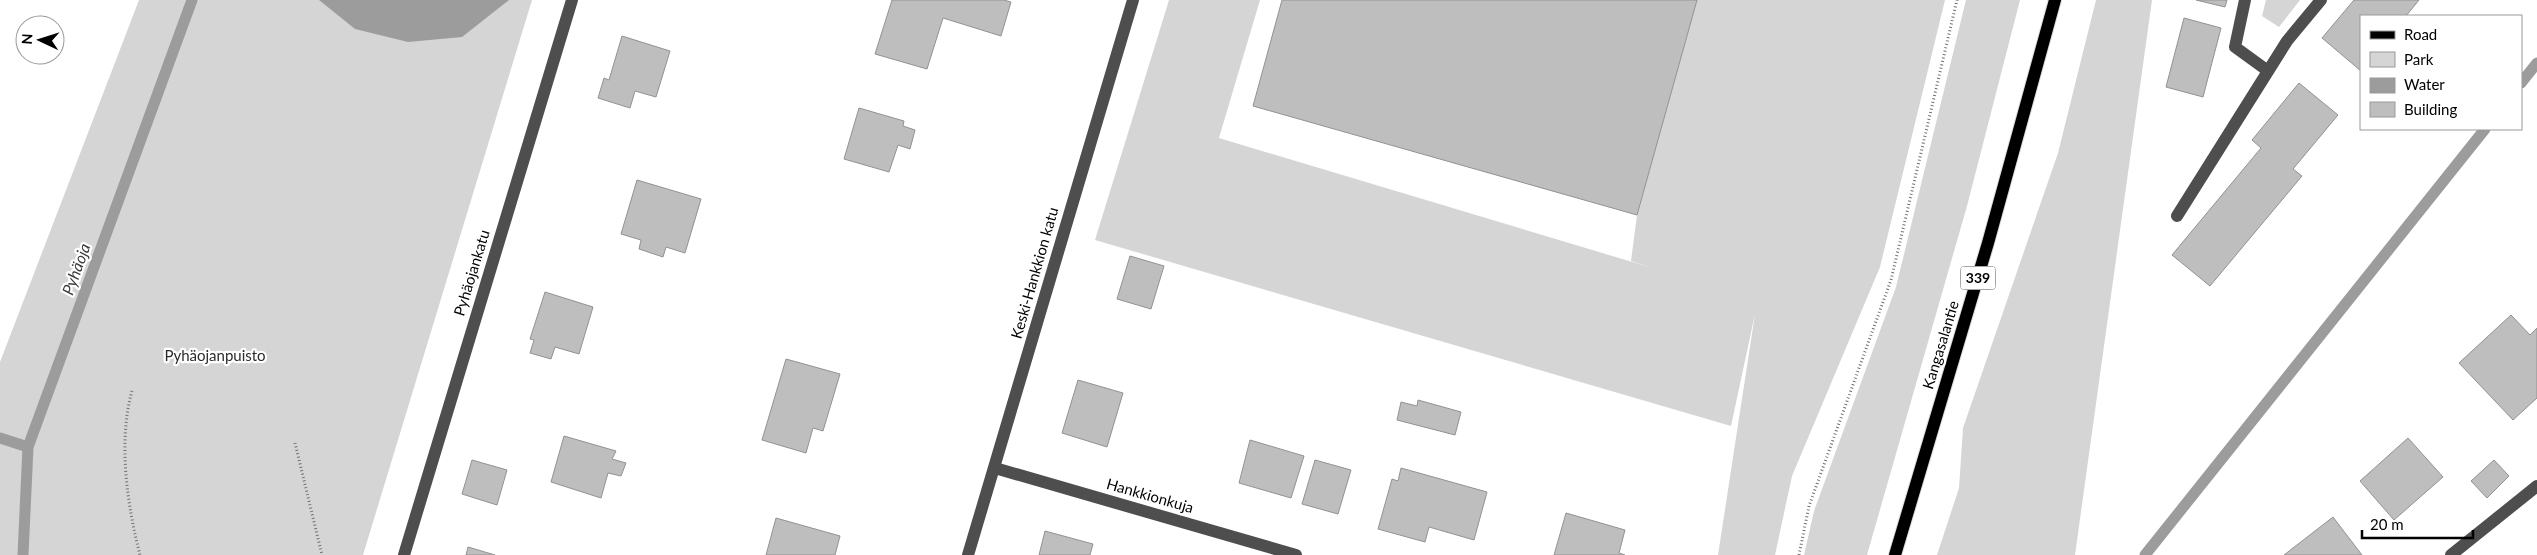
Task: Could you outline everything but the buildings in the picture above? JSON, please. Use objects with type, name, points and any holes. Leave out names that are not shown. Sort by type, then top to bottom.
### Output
[{"type":"main road","name":"Kangasalantie","points":[[1896,555],[1988,243],[2055,0]]},
{"type":"street","name":"Pyhäojankatu","points":[[404,555],[572,0]]},
{"type":"street","name":"Keski-Hankkion katu","points":[[968,555],[1133,0]]},
{"type":"street","points":[[2245,0],[2235,47],[2268,71]]},
{"type":"street","points":[[2177,216],[2287,41],[2321,0]]},
{"type":"street","name":"Hankkionkuja","points":[[995,468],[1296,555]]},
{"type":"street","points":[[2451,555],[2537,486]]},
{"type":"path","points":[[1799,555],[1809,506],[1891,280],[1957,0]]},
{"type":"path","points":[[132,391],[127,409],[126,435],[128,498],[140,555]]},
{"type":"path","points":[[295,443],[322,555]]},
{"type":"green space","name":"Pyhäojanpuisto","points":[[139,0],[532,0],[363,555],[0,555],[0,362]]},
{"type":"green space","points":[[1169,0],[1260,0],[1219,138],[1649,267],[1631,261],[1637,215],[1697,0],[1945,0],[1880,267],[1792,476],[1775,555],[1718,555],[1755,314],[1731,426],[1095,240]]},
{"type":"green space","points":[[1966,0],[2020,0],[1967,206],[1867,555],[1804,555],[1814,511],[1896,287]]},
{"type":"green space","points":[[2096,0],[2152,0],[2075,555],[1937,555],[1959,488],[1963,428],[2058,153]]},
{"type":"green space","points":[[2266,0],[2300,0],[2279,27],[2262,16]]},
{"type":"water","points":[[319,0],[509,0],[462,37],[408,42],[355,29]]},
{"type":"waterway","name":"Pyhäoja","points":[[23,555],[28,447],[192,0]]},
{"type":"waterway","points":[[2522,82],[2537,63]]},
{"type":"waterway","points":[[2145,555],[2484,130]]},
{"type":"waterway","points":[[0,438],[28,447]]}]
